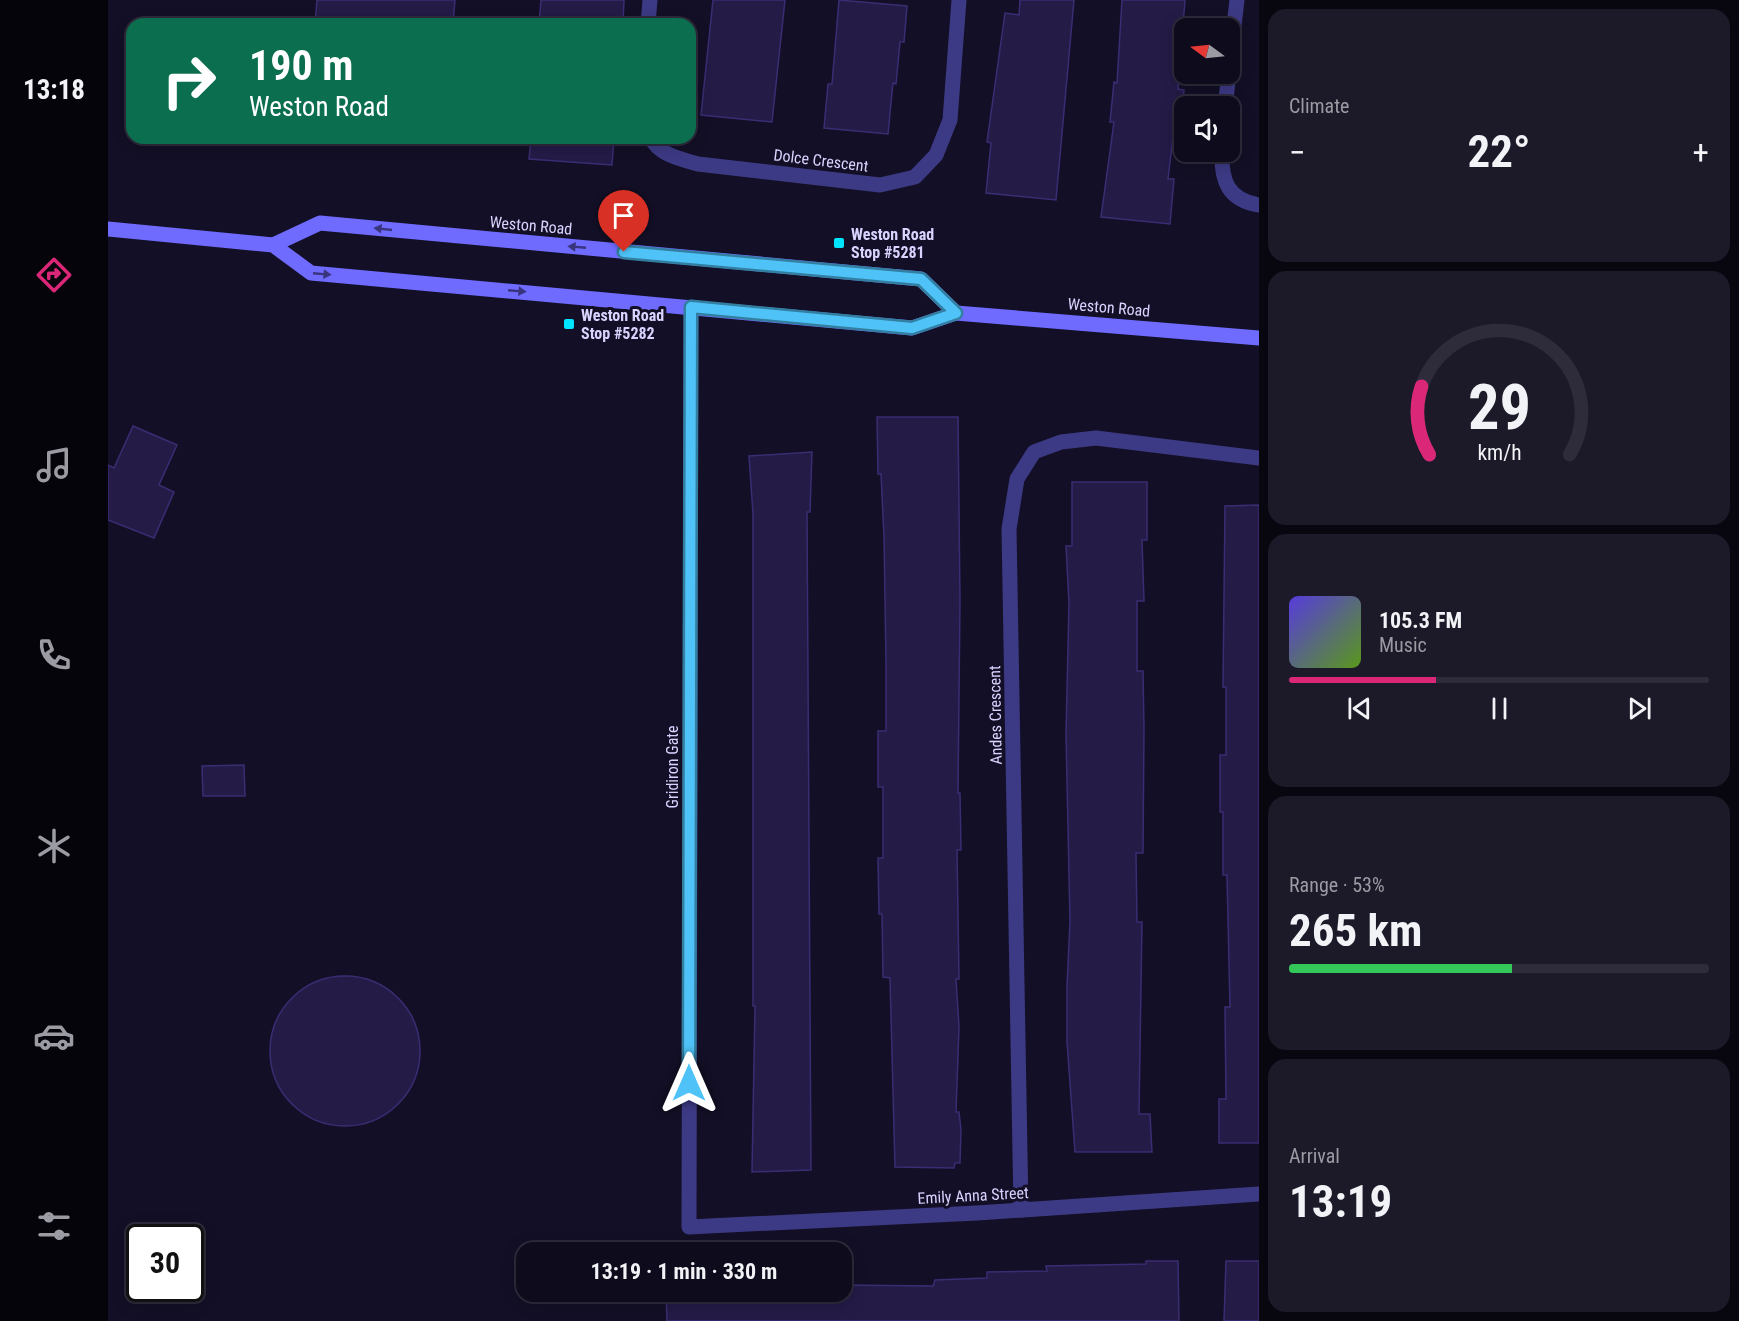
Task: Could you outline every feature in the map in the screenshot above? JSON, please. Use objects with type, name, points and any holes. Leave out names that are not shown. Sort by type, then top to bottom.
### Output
[{"type":"main road","name":"Weston Road","points":[[956,313],[921,279],[320,223],[273,245],[311,273],[912,328],[956,313],[1259,338]]},
{"type":"main road","points":[[108,229],[273,245]]},
{"type":"street","points":[[648,18],[650,0]]},
{"type":"street","name":"Dolce Crescent","points":[[654,144],[675,158],[698,164],[880,185],[915,177],[936,154],[950,120],[959,0]]},
{"type":"street","points":[[1235,18],[1237,0]]},
{"type":"street","points":[[1222,162],[1229,191],[1245,203],[1259,205]]},
{"type":"street","name":"Gridiron Gate","points":[[689,1227],[691,307]]},
{"type":"street","name":"Andes Crescent","points":[[1021,1210],[1009,529],[1017,479],[1034,452],[1061,442],[1096,438],[1259,458]]},
{"type":"street","name":"Emily Anna Street","points":[[689,1227],[1021,1210],[1259,1194]]},
{"type":"building","points":[[317,0],[455,0],[454,18],[316,18]]},
{"type":"building","points":[[541,0],[624,0],[623,18],[540,18]]},
{"type":"building","points":[[713,0],[785,0],[772,122],[701,115]]},
{"type":"building","points":[[839,0],[907,6],[904,42],[900,42],[896,84],[893,83],[888,134],[824,128],[828,84],[832,84]]},
{"type":"building","points":[[1020,0],[1074,0],[1056,200],[986,193],[991,143],[987,142],[1005,13],[1019,15]]},
{"type":"building","points":[[1122,0],[1185,0],[1184,18],[1174,18],[1174,84],[1178,84],[1178,89],[1184,90],[1183,96],[1174,96],[1174,129],[1168,179],[1174,179],[1170,224],[1101,217],[1114,122],[1110,122],[1114,82],[1117,83]]},
{"type":"building","points":[[530,144],[614,144],[612,165],[529,159]]},
{"type":"building","points":[[877,417],[958,417],[960,600],[958,793],[960,793],[961,850],[957,850],[959,979],[956,979],[959,1027],[956,1112],[959,1112],[961,1130],[960,1163],[955,1163],[954,1168],[895,1167],[890,978],[883,977],[882,914],[879,914],[878,858],[883,858],[883,787],[878,787],[878,731],[886,731],[886,663],[884,537],[881,474],[878,474]]},
{"type":"building","points":[[133,426],[177,445],[159,485],[174,492],[154,538],[108,520],[108,465],[114,468]]},
{"type":"building","points":[[812,452],[810,512],[807,512],[811,1170],[752,1172],[755,1006],[753,1006],[753,514],[749,456]]},
{"type":"building","points":[[1072,482],[1147,482],[1147,540],[1142,540],[1144,601],[1137,601],[1137,671],[1143,671],[1143,853],[1136,853],[1137,922],[1142,922],[1139,1114],[1150,1114],[1152,1152],[1075,1152],[1067,1042],[1070,922],[1066,734],[1069,603],[1066,546],[1072,546]]},
{"type":"building","points":[[1259,505],[1259,1143],[1219,1143],[1219,1099],[1226,1099],[1225,1007],[1230,1007],[1227,875],[1223,875],[1223,812],[1220,812],[1220,755],[1226,755],[1226,687],[1223,687],[1225,506]]},
{"type":"building","points":[[244,765],[245,796],[203,796],[202,766]]},
{"type":"building","points":[[345,976],[360,977],[374,982],[398,998],[414,1022],[419,1036],[419,1066],[414,1080],[398,1104],[374,1120],[360,1125],[345,1126],[330,1125],[316,1120],[292,1104],[276,1080],[271,1066],[270,1051],[271,1036],[276,1022],[292,998],[316,982],[330,977]]},
{"type":"building","points":[[1146,1261],[1178,1261],[1179,1321],[667,1321],[666,1302],[852,1302],[852,1285],[933,1286],[935,1280],[987,1278],[987,1272],[1047,1271],[1046,1266],[1146,1264]]},
{"type":"building","points":[[1226,1261],[1259,1261],[1259,1321],[1224,1321]]},
{"type":"place","name":"Weston Road Stop #5281","points":[[839,243]]},
{"type":"place","name":"Weston Road Stop #5282","points":[[569,324]]},
{"type":"route","points":[[624,252],[921,279],[956,313],[912,328],[691,307],[689,1083]]}]
